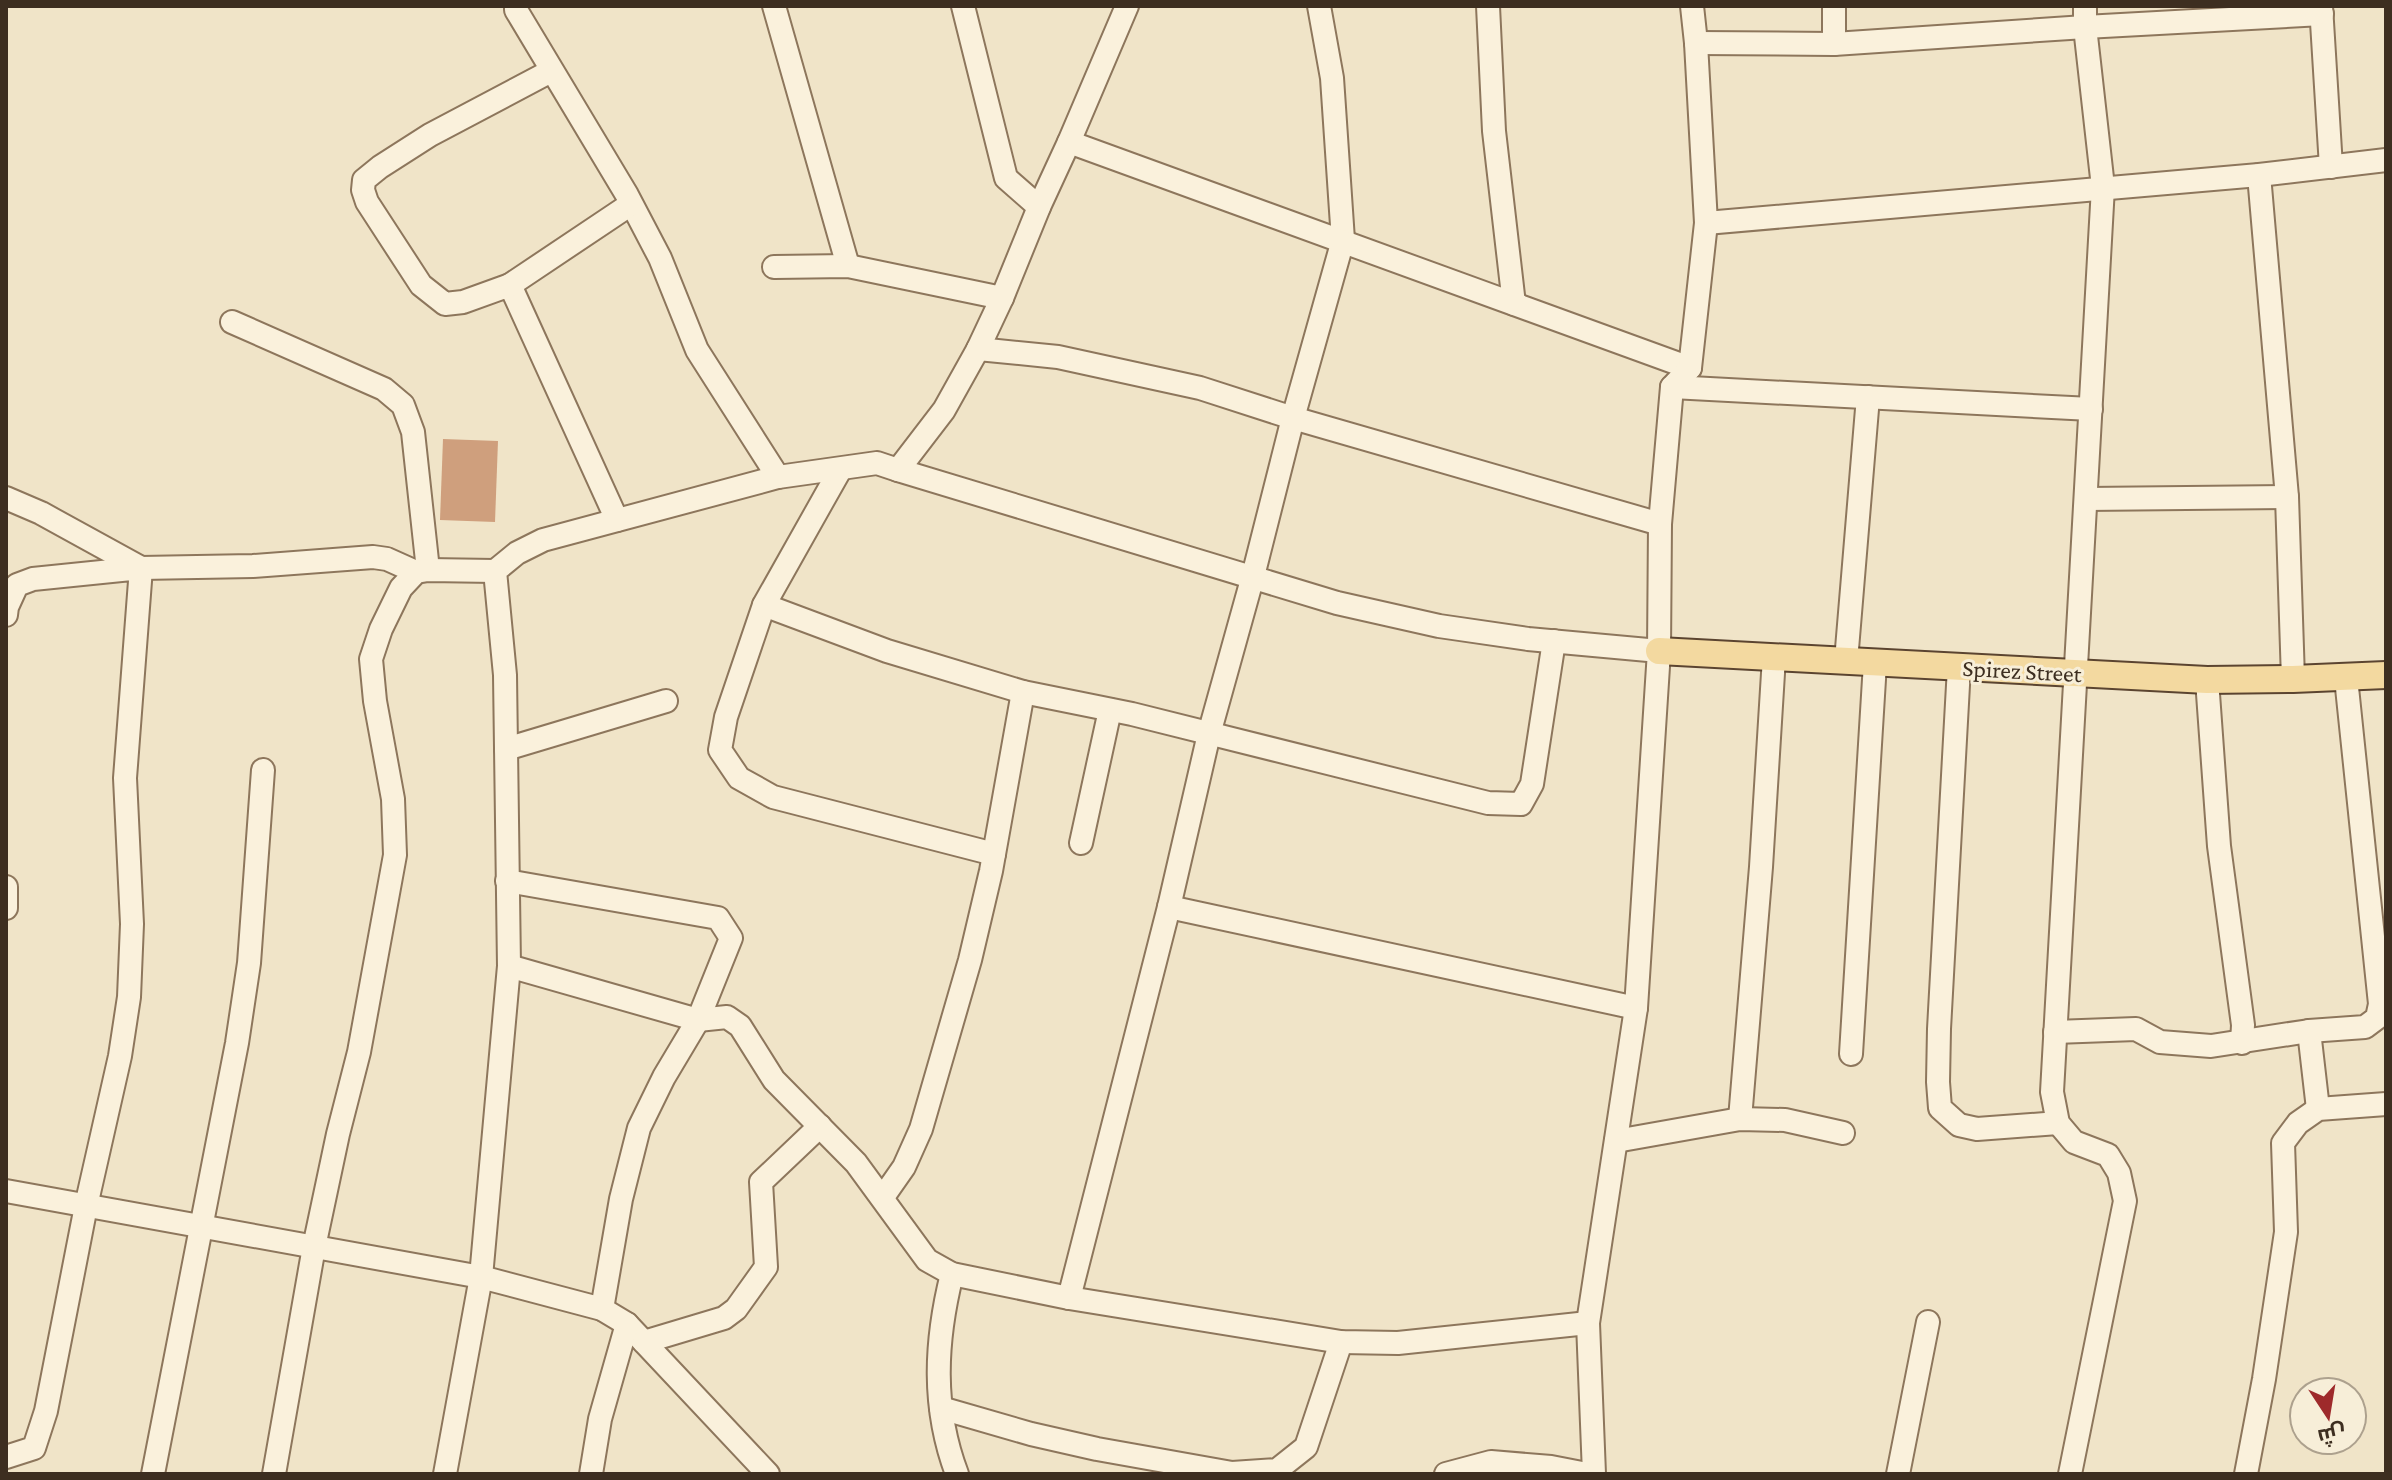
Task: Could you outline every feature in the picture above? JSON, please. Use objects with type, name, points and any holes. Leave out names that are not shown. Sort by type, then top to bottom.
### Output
[{"type":"main road","name":"Spirez Street","points":[[1659,651],[2207,680],[2386,675]]},
{"type":"street","points":[[516,6],[660,258],[697,350],[778,477]]},
{"type":"street","points":[[774,6],[848,266]]},
{"type":"street","points":[[963,6],[1006,178],[1039,207]]},
{"type":"street","points":[[898,470],[944,410],[978,349],[1127,6]]},
{"type":"street","points":[[1069,1298],[1169,907],[1209,734],[1343,240],[1332,78],[1319,6]]},
{"type":"street","points":[[1488,6],[1494,131],[1514,304]]},
{"type":"street","points":[[1594,1474],[1588,1323],[1636,1008],[1659,651],[1660,524],[1672,387],[1690,368],[1706,223],[1692,6]]},
{"type":"street","points":[[1834,6],[1834,44]]},
{"type":"street","points":[[1696,43],[1834,44],[2085,16],[2322,10],[2331,167]]},
{"type":"street","points":[[2070,1474],[2125,1201],[2119,1173],[2108,1155],[2074,1142],[2058,1123],[2052,1092],[2103,187],[2085,16]]},
{"type":"street","points":[[551,71],[430,135],[380,167],[364,180],[367,202],[414,276],[445,304],[463,302],[510,285],[631,204]]},
{"type":"street","points":[[1069,142],[1690,368]]},
{"type":"street","points":[[1706,223],[2259,175],[2386,160]]},
{"type":"street","points":[[2259,175],[2287,497],[2293,679]]},
{"type":"street","points":[[774,267],[848,266],[1002,298]]},
{"type":"street","points":[[510,285],[617,520]]},
{"type":"street","points":[[232,322],[384,389],[403,405],[413,432],[422,571]]},
{"type":"street","points":[[978,349],[1058,357],[1200,388],[1293,418],[1660,524]]},
{"type":"street","points":[[1672,387],[2091,409]]},
{"type":"street","points":[[1846,661],[1868,397]]},
{"type":"street","points":[[6,615],[12,585],[33,579],[141,568],[253,566],[373,557],[422,571],[495,571],[517,553],[543,540],[778,477],[877,463],[1337,603],[1439,626],[1659,651]]},
{"type":"street","points":[[840,470],[764,605],[726,717],[720,750],[739,778],[773,797],[994,854]]},
{"type":"street","points":[[2086,499],[2287,497]]},
{"type":"street","points":[[6,498],[64,525],[141,568]]},
{"type":"street","points":[[6,1457],[34,1448],[46,1411],[86,1206],[120,1056],[129,997],[132,924],[125,778],[141,568]]},
{"type":"street","points":[[274,1474],[314,1247],[359,1052],[395,855],[393,799],[375,701],[371,659],[381,629],[401,588],[422,571]]},
{"type":"street","points":[[445,1474],[481,1277],[509,966],[505,675],[495,571]]},
{"type":"street","points":[[764,605],[887,651],[1023,692],[1110,710],[1488,803],[1521,804],[1532,784],[1554,641]]},
{"type":"street","points":[[1740,1119],[1761,867],[1774,657]]},
{"type":"street","points":[[1851,1054],[1875,663]]},
{"type":"street","points":[[1959,667],[1939,1029],[1940,1108],[1959,1125],[1977,1129],[2058,1123]]},
{"type":"street","points":[[2055,1032],[2136,1029],[2160,1042],[2211,1046],[2309,1031],[2365,1027],[2377,1018],[2380,1004],[2346,678]]},
{"type":"street","points":[[2207,680],[2219,846],[2243,1025],[2242,1043]]},
{"type":"street","points":[[883,1197],[904,1167],[921,1129],[970,960],[994,854],[1023,692]]},
{"type":"street","points":[[506,749],[666,701]]},
{"type":"street","points":[[1081,843],[1110,710]]},
{"type":"street","points":[[153,1474],[237,1043],[249,963],[263,770]]},
{"type":"street","points":[[507,881],[718,918],[731,938],[698,1020],[664,1077],[639,1128],[621,1199],[602,1309]]},
{"type":"street","points":[[6,887],[6,908]]},
{"type":"street","points":[[1169,907],[1636,1008]]},
{"type":"street","points":[[509,966],[698,1020],[727,1017],[740,1026],[774,1080],[856,1163],[927,1260],[952,1274],[1069,1298],[1341,1342],[1398,1343],[1588,1323]]},
{"type":"street","points":[[2309,1031],[2318,1109]]},
{"type":"street","points":[[2246,1474],[2286,1232],[2283,1143],[2298,1123],[2318,1109],[2386,1104]]},
{"type":"street","points":[[1616,1141],[1740,1119],[1785,1120],[1843,1133]]},
{"type":"street","points":[[644,1342],[724,1318],[736,1309],[766,1267],[761,1182],[820,1126]]},
{"type":"street","points":[[6,1191],[481,1277],[602,1309],[627,1324],[768,1474]]},
{"type":"street","points":[[952,1274],[939,1338],[938,1367],[944,1434],[957,1474]]},
{"type":"street","points":[[1898,1474],[1928,1322]]},
{"type":"street","points":[[591,1474],[600,1419],[627,1324]]},
{"type":"street","points":[[941,1408],[1097,1449],[1232,1473],[1277,1470],[1306,1447],[1341,1342]]},
{"type":"street","points":[[1446,1474],[1491,1462],[1587,1474]]},
{"type":"building","points":[[443,439],[498,441],[495,522],[440,520]]}]
